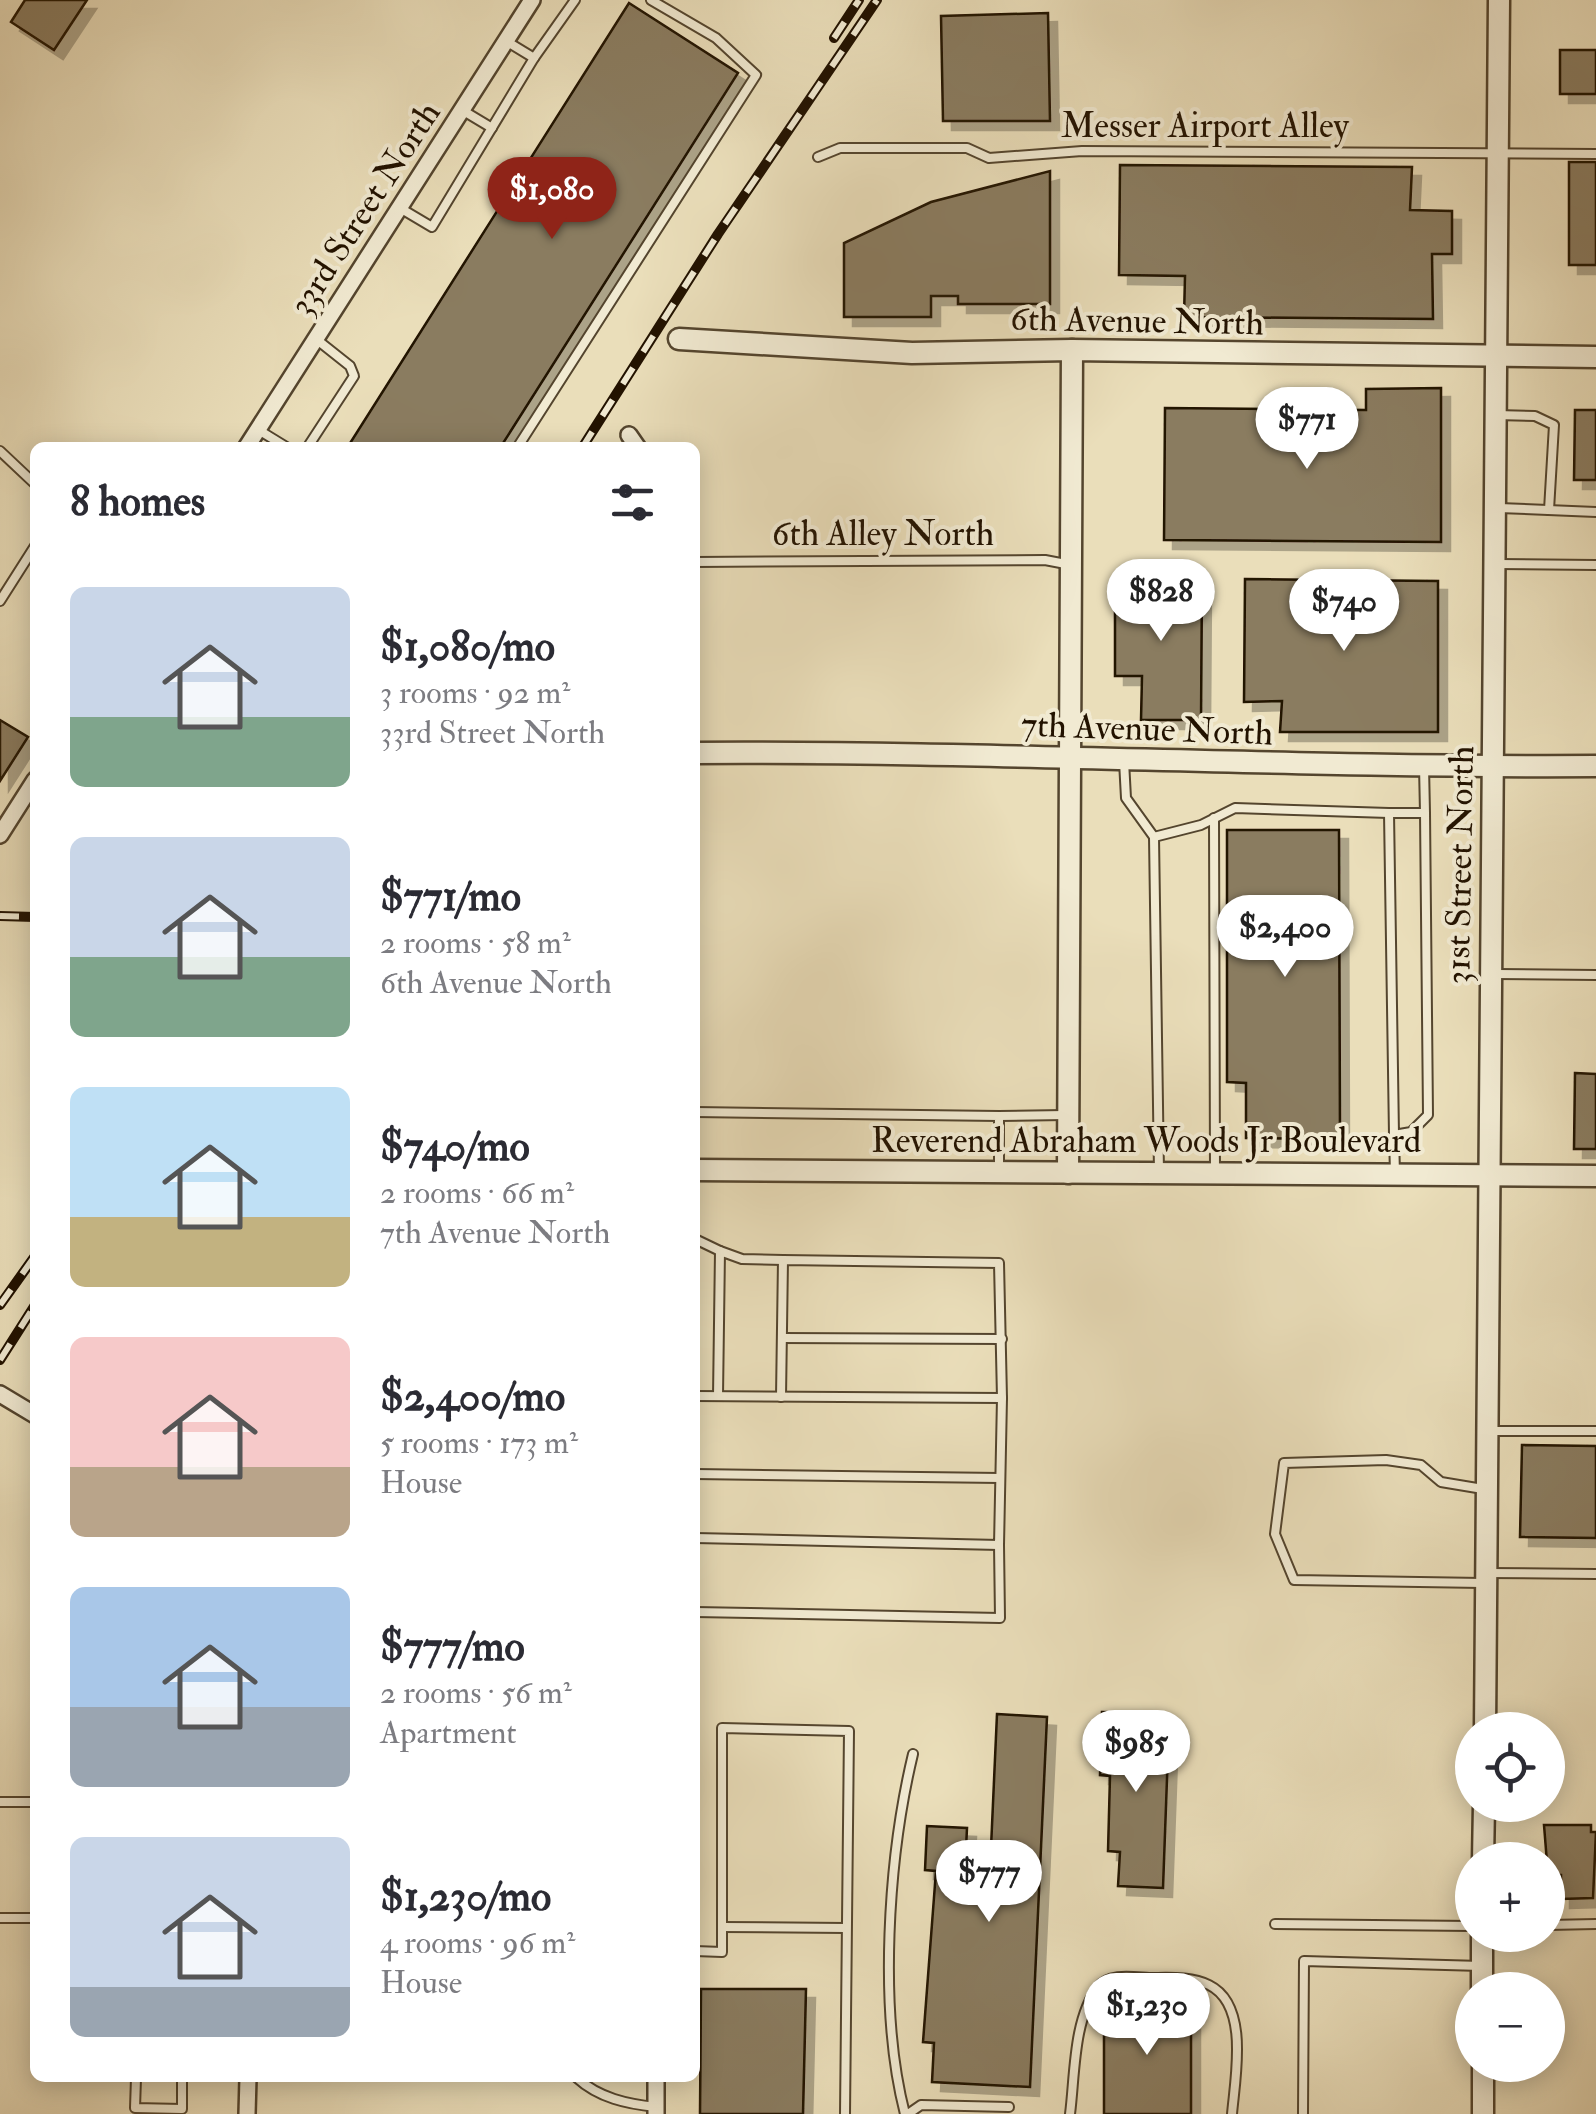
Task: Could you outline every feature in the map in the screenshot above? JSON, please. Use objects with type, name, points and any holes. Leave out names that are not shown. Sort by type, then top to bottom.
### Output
[{"type":"street","name":"33rd Street North","points":[[250,442],[532,0]]},
{"type":"street","name":"31st Street North","points":[[1484,1712],[1499,0]]},
{"type":"street","name":"6th Avenue North","points":[[679,339],[912,353],[1072,350],[1596,357]]},
{"type":"street","points":[[1068,1173],[1072,350]]},
{"type":"street","name":"7th Avenue North","points":[[700,753],[1070,756],[1282,766],[1596,766]]},
{"type":"street","points":[[0,835],[30,788]]},
{"type":"street","name":"Reverend Abraham Woods Jr Boulevard","points":[[700,1170],[1596,1176]]},
{"type":"street","points":[[0,1394],[30,1411]]},
{"type":"street","points":[[1482,1952],[1482,1972]]},
{"type":"street","points":[[248,2082],[248,2114]]},
{"type":"street","points":[[656,2082],[656,2111]]},
{"type":"street","points":[[1482,2082],[1482,2114]]},
{"type":"lane","points":[[400,208],[432,227],[534,58],[575,0]]},
{"type":"lane","points":[[522,442],[756,75],[716,38],[651,0]]},
{"type":"lane","points":[[506,41],[534,58]]},
{"type":"lane","points":[[462,110],[492,128]]},
{"type":"lane","name":"Messer Airport Alley","points":[[818,156],[840,148],[967,148],[989,158],[1082,150],[1596,154]]},
{"type":"lane","points":[[310,442],[354,376],[350,366],[316,339]]},
{"type":"lane","points":[[1496,414],[1535,416],[1554,425],[1549,510]]},
{"type":"lane","points":[[257,430],[278,442]]},
{"type":"lane","points":[[0,452],[30,479]]},
{"type":"lane","points":[[1495,508],[1596,512]]},
{"type":"lane","points":[[0,601],[30,554]]},
{"type":"lane","name":"6th Alley North","points":[[700,562],[1045,560],[1071,565]]},
{"type":"lane","points":[[1494,564],[1596,565]]},
{"type":"lane","points":[[1124,758],[1126,798],[1154,837],[1159,1174]]},
{"type":"lane","points":[[1394,1134],[1411,1132],[1428,1115],[1424,766]]},
{"type":"lane","points":[[1154,837],[1235,808],[1425,814]]},
{"type":"lane","points":[[1389,812],[1395,1174]]},
{"type":"lane","points":[[1214,818],[1216,1174]]},
{"type":"lane","points":[[1490,974],[1596,975]]},
{"type":"lane","points":[[700,1112],[1068,1115]]},
{"type":"lane","points":[[999,1116],[999,1172]]},
{"type":"lane","points":[[700,1241],[742,1259],[999,1263],[1002,1339],[1000,1618],[700,1612]]},
{"type":"lane","points":[[718,1396],[720,1251]]},
{"type":"lane","points":[[781,1397],[783,1260]]},
{"type":"lane","points":[[782,1338],[1002,1339]]},
{"type":"lane","points":[[700,1396],[1002,1398]]},
{"type":"lane","points":[[1488,1431],[1596,1431]]},
{"type":"lane","points":[[1487,1490],[1441,1482],[1420,1465],[1386,1460],[1284,1464],[1274,1534],[1294,1580],[1596,1574]]},
{"type":"lane","points":[[700,1474],[1000,1478]]},
{"type":"lane","points":[[700,1538],[999,1545]]},
{"type":"lane","points":[[700,1952],[722,1952],[722,1728],[849,1730],[845,2114]]},
{"type":"lane","points":[[913,1754],[896,1826],[890,2010],[896,2080],[906,2114],[921,2105],[1009,2107]]},
{"type":"lane","points":[[0,1802],[30,1802]]},
{"type":"lane","points":[[0,1918],[30,1918]]},
{"type":"lane","points":[[1275,1924],[1455,1926]]},
{"type":"lane","points":[[1565,1925],[1596,1924]]},
{"type":"lane","points":[[722,1926],[846,1928]]},
{"type":"lane","points":[[1303,2114],[1304,1960],[1482,1966]]},
{"type":"lane","points":[[1070,2114],[1084,2016],[1098,1987],[1109,1979],[1128,1977],[1193,1979],[1212,1986],[1226,2000],[1236,2055],[1232,2114]]},
{"type":"lane","points":[[136,2082],[135,2108],[182,2109],[182,2082]]},
{"type":"lane","points":[[581,2082],[623,2103],[656,2111]]},
{"type":"building","points":[[25,0],[87,0],[54,50],[11,22]]},
{"type":"building","points":[[629,3],[738,73],[504,442],[351,442]]},
{"type":"building","points":[[1048,13],[1050,121],[943,121],[941,16]]},
{"type":"building","points":[[1560,50],[1596,50],[1596,94],[1560,94]]},
{"type":"building","points":[[1569,162],[1596,162],[1596,265],[1569,265]]},
{"type":"building","points":[[1120,165],[1412,167],[1410,210],[1452,211],[1452,254],[1432,254],[1433,319],[1184,317],[1185,276],[1119,275]]},
{"type":"building","points":[[1050,171],[1050,304],[958,304],[958,296],[931,296],[931,317],[844,317],[844,243],[931,202]]},
{"type":"building","points":[[1441,388],[1441,542],[1164,540],[1165,408],[1366,410],[1366,389]]},
{"type":"building","points":[[1575,410],[1596,410],[1596,480],[1574,480]]},
{"type":"building","points":[[1115,577],[1202,579],[1201,720],[1141,720],[1142,676],[1115,676]]},
{"type":"building","points":[[1245,579],[1438,581],[1438,732],[1280,732],[1282,701],[1244,702]]},
{"type":"building","points":[[0,720],[28,737],[0,781]]},
{"type":"building","points":[[1227,830],[1339,830],[1340,1139],[1246,1138],[1246,1083],[1227,1082]]},
{"type":"building","points":[[1575,1073],[1596,1074],[1596,1149],[1574,1149]]},
{"type":"building","points":[[1522,1445],[1596,1446],[1596,1538],[1520,1537]]},
{"type":"building","points":[[1102,1712],[1163,1714],[1162,1751],[1168,1751],[1163,1888],[1118,1886],[1120,1852],[1108,1851],[1110,1776],[1100,1775]]},
{"type":"building","points":[[997,1714],[1047,1717],[1030,2087],[932,2082],[934,2043],[923,2042],[936,1871],[925,1870],[927,1826],[967,1828],[965,1869],[990,1870]]},
{"type":"building","points":[[1544,1825],[1591,1825],[1591,1832],[1596,1832],[1593,1898],[1565,1899],[1565,1842],[1545,1842]]},
{"type":"building","points":[[701,1989],[806,1989],[803,2114],[700,2114]]},
{"type":"building","points":[[1104,2001],[1191,2003],[1191,2114],[1104,2114]]},
{"type":"railway","points":[[834,38],[859,0]]},
{"type":"railway","points":[[586,442],[718,234],[877,0]]},
{"type":"railway","points":[[0,916],[30,917]]},
{"type":"railway","points":[[0,1305],[30,1263]]},
{"type":"railway","points":[[0,1360],[30,1313]]}]
